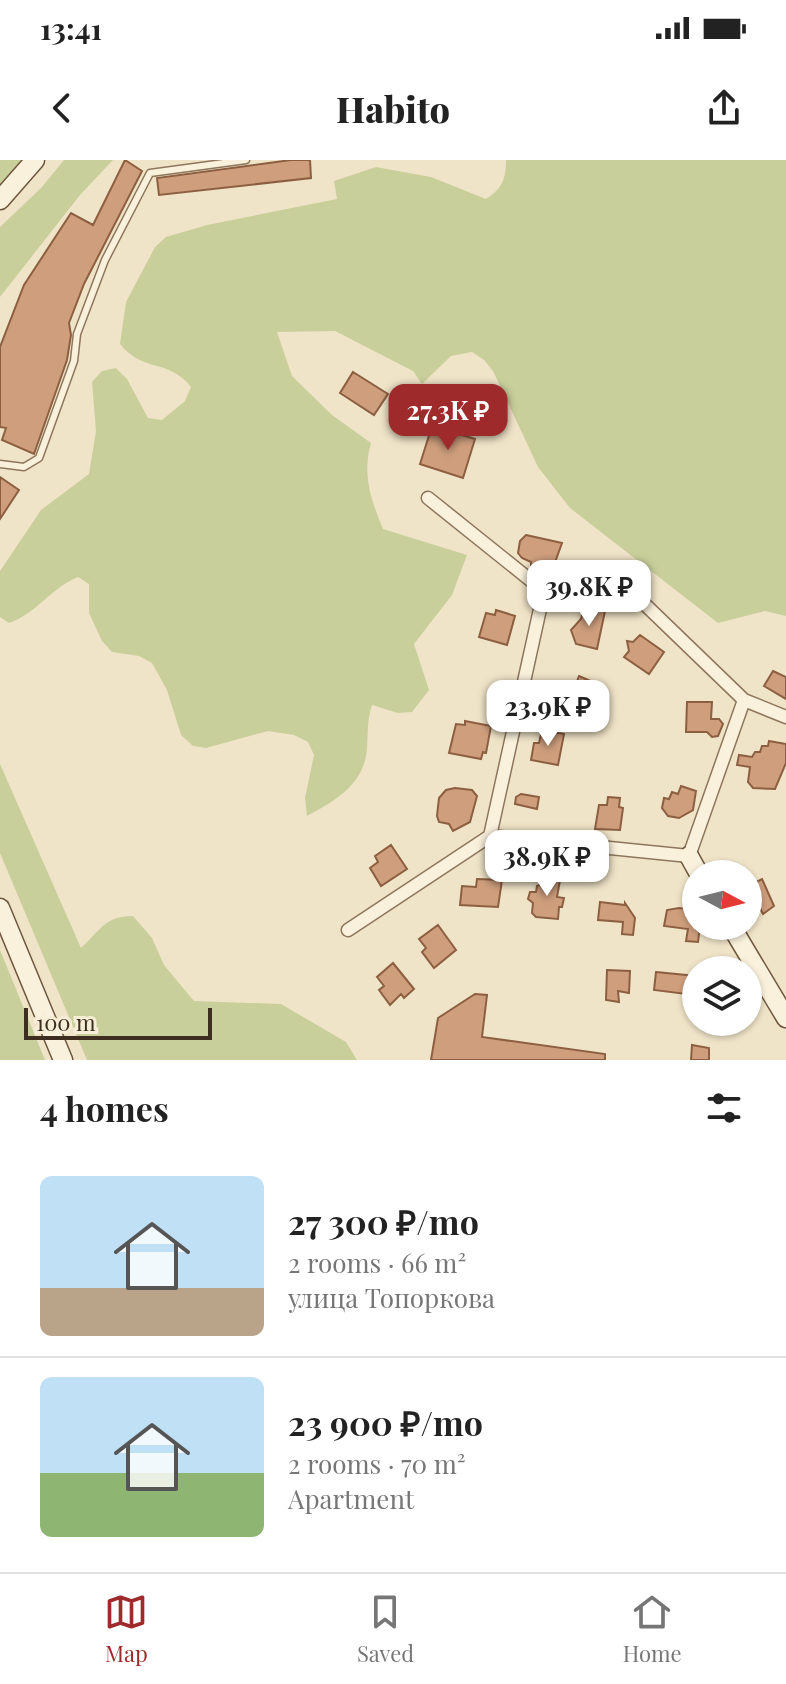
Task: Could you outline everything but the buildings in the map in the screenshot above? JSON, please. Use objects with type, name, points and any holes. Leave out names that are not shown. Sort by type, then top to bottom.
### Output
[{"type":"main road","points":[[0,200],[35,160]]},
{"type":"main road","points":[[689,856],[691,860]]},
{"type":"main road","points":[[0,908],[63,1060]]},
{"type":"main road","points":[[740,940],[784,1011]]},
{"type":"street","points":[[428,498],[544,591]]},
{"type":"street","points":[[544,591],[586,580],[631,591],[744,700],[786,717]]},
{"type":"street","points":[[490,836],[544,591]]},
{"type":"street","points":[[348,930],[490,836],[689,856],[744,700]]},
{"type":"lane","points":[[0,464],[24,467],[39,458],[74,361],[77,334],[105,260],[150,173],[246,160]]},
{"type":"green space","points":[[0,160],[28,160],[0,190]]},
{"type":"green space","points":[[64,160],[113,160],[80,195],[0,297],[0,227],[41,188]]},
{"type":"green space","points":[[506,160],[786,160],[786,616],[765,611],[718,623],[570,508],[538,467],[493,371],[472,352],[451,356],[422,384],[413,371],[335,331],[277,332],[292,376],[332,415],[371,443],[367,466],[369,487],[383,529],[467,555],[452,595],[414,644],[429,690],[412,712],[398,713],[372,705],[361,772],[347,790],[307,816],[305,798],[314,755],[308,742],[294,735],[268,731],[206,748],[193,746],[181,735],[167,690],[152,663],[139,656],[112,652],[102,641],[89,613],[89,584],[78,577],[27,614],[9,623],[0,617],[0,571],[41,510],[89,474],[96,431],[92,382],[102,371],[116,368],[127,379],[148,418],[162,420],[185,401],[191,387],[182,378],[138,359],[120,344],[126,302],[155,247],[166,237],[207,225],[337,199],[334,181],[376,167],[431,177],[486,199],[502,183]]},
{"type":"green space","points":[[0,764],[81,948],[109,922],[133,916],[152,938],[164,965],[194,1001],[281,1004],[346,1042],[357,1060],[87,1060],[0,853]]},
{"type":"green space","points":[[0,950],[45,1060],[0,1060]]}]
